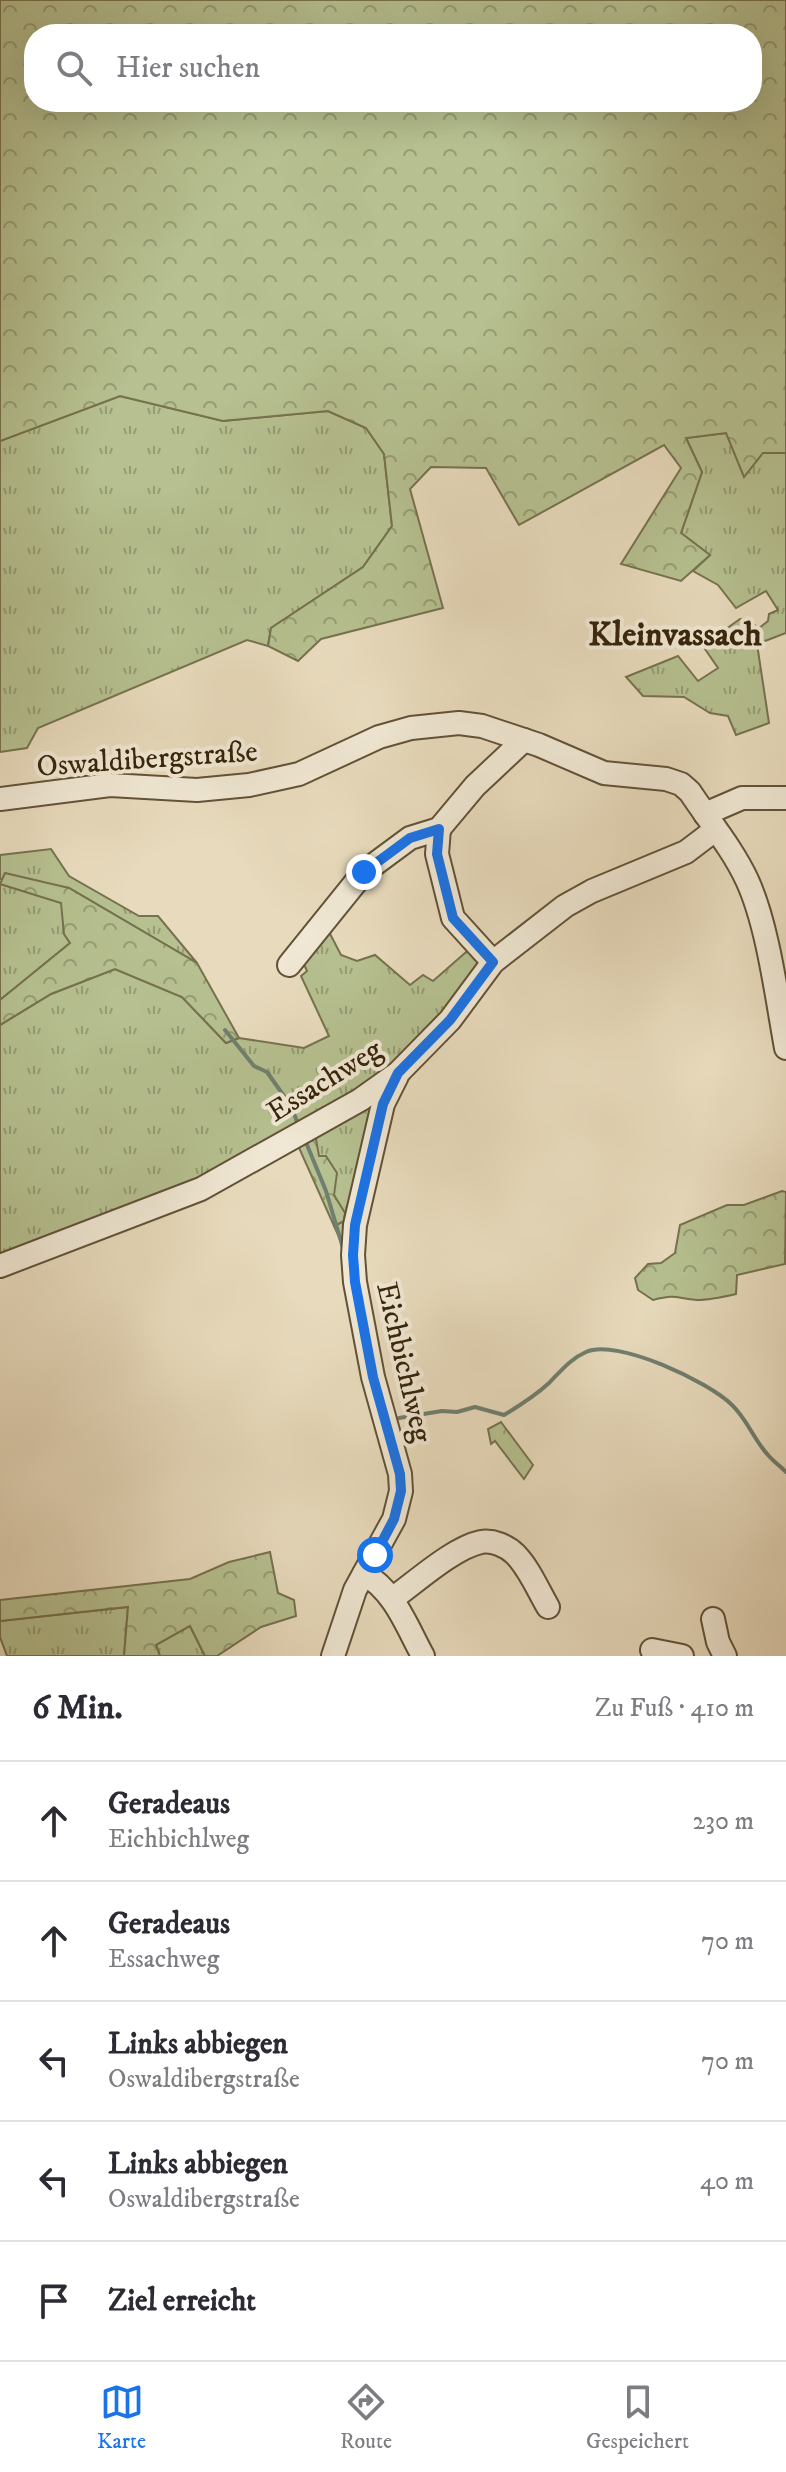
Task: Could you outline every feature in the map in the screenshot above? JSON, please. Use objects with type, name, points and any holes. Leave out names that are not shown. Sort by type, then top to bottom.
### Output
[{"type":"street","name":"Oswaldibergstraße","points":[[0,799],[110,785],[197,790],[249,785],[299,774],[379,737],[437,724],[482,726],[604,773],[666,779],[681,784],[732,853],[748,883],[759,915],[786,1048]]},
{"type":"street","points":[[289,965],[364,872],[410,838],[439,829],[475,786],[524,740]]},
{"type":"street","name":"Essachweg","points":[[0,1266],[201,1189],[360,1100],[398,1073],[450,1020],[493,962],[578,899],[686,852],[710,822],[742,798],[786,798]]},
{"type":"street","points":[[439,829],[437,854],[453,918],[493,962]]},
{"type":"street","name":"Eichbichlweg","points":[[333,1656],[343,1619],[394,1519],[401,1491],[400,1474],[373,1377],[353,1255],[355,1225],[383,1104],[398,1073]]},
{"type":"street","points":[[392,1599],[459,1552],[481,1542],[493,1542],[505,1546],[516,1555],[548,1607]]},
{"type":"street","points":[[364,1574],[378,1581],[392,1599],[423,1656]]},
{"type":"street","points":[[713,1619],[725,1656]]},
{"type":"street","points":[[652,1650],[682,1656]]},
{"type":"green space","points":[[0,0],[786,0],[786,453],[763,453],[744,477],[726,433],[686,438],[702,472],[681,533],[710,555],[681,581],[621,564],[681,468],[664,445],[519,525],[486,468],[431,467],[410,489],[443,608],[321,639],[298,661],[268,646],[271,628],[363,567],[392,526],[384,454],[366,428],[328,411],[223,421],[120,396],[0,441]]},
{"type":"green space","points":[[120,396],[223,421],[328,411],[366,428],[384,454],[392,526],[363,567],[271,628],[268,646],[247,640],[38,728],[27,748],[0,752],[0,441]]},
{"type":"green space","points":[[726,433],[763,453],[786,453],[786,633],[757,644],[769,723],[736,735],[728,716],[710,713],[684,697],[643,696],[626,677],[678,656],[698,681],[718,668],[705,649],[706,643],[740,619],[751,621],[758,629],[768,621],[769,614],[778,610],[766,591],[736,608],[718,585],[693,571],[710,555],[681,533],[702,472],[686,438]]},
{"type":"green space","points":[[51,849],[69,876],[139,916],[158,916],[197,963],[69,888],[0,879],[0,855]]},
{"type":"green space","points":[[5,873],[69,888],[197,963],[239,1038],[226,1043],[182,997],[115,969],[51,994],[0,1025],[0,1000],[70,943],[64,934],[61,903],[0,884]]},
{"type":"green space","points":[[0,884],[62,903],[64,934],[70,943],[0,1000]]},
{"type":"green space","points":[[326,926],[341,955],[357,961],[375,955],[410,985],[423,975],[433,981],[473,946],[484,960],[465,993],[400,1064],[219,1174],[0,1261],[0,1025],[51,994],[115,969],[182,997],[226,1043],[239,1038],[304,1048],[329,1036],[301,976],[307,971],[303,962]]},
{"type":"green space","points":[[387,1083],[343,1246],[334,1226],[344,1221],[319,1156],[303,1136]]},
{"type":"green space","points":[[303,1136],[316,1139],[319,1156],[326,1156],[337,1173],[334,1195],[345,1213],[344,1221],[334,1226],[296,1141]]},
{"type":"green space","points":[[786,1192],[785,1264],[737,1275],[736,1294],[716,1298],[653,1300],[638,1290],[635,1278],[648,1264],[661,1263],[675,1253],[680,1225],[727,1205],[744,1205]]},
{"type":"green space","points":[[501,1422],[533,1465],[524,1479],[495,1441],[491,1444],[488,1429]]},
{"type":"green space","points":[[270,1552],[278,1593],[294,1600],[296,1616],[261,1627],[217,1656],[205,1656],[190,1626],[156,1645],[160,1656],[124,1656],[128,1607],[0,1621],[0,1600],[190,1579],[229,1562]]},
{"type":"green space","points":[[128,1607],[124,1656],[7,1656],[0,1637],[0,1621]]},
{"type":"green space","points":[[190,1626],[205,1656],[160,1656],[156,1645]]},
{"type":"waterway","points":[[225,1030],[254,1066],[267,1072],[291,1106],[298,1124]]},
{"type":"waterway","points":[[305,1140],[326,1191],[343,1248]]},
{"type":"waterway","points":[[399,1418],[475,1407],[504,1415],[539,1392],[580,1355],[600,1349],[619,1351],[684,1374],[720,1396],[732,1405],[763,1449],[786,1472]]},
{"type":"district","name":"Kleinvassach","points":[[675,633]]},
{"type":"route","points":[[364,872],[410,838],[439,829],[437,854],[453,918],[493,962],[450,1020],[398,1073],[383,1104],[355,1225],[355,1282],[373,1377],[400,1474],[401,1491],[394,1519],[375,1555]]}]
